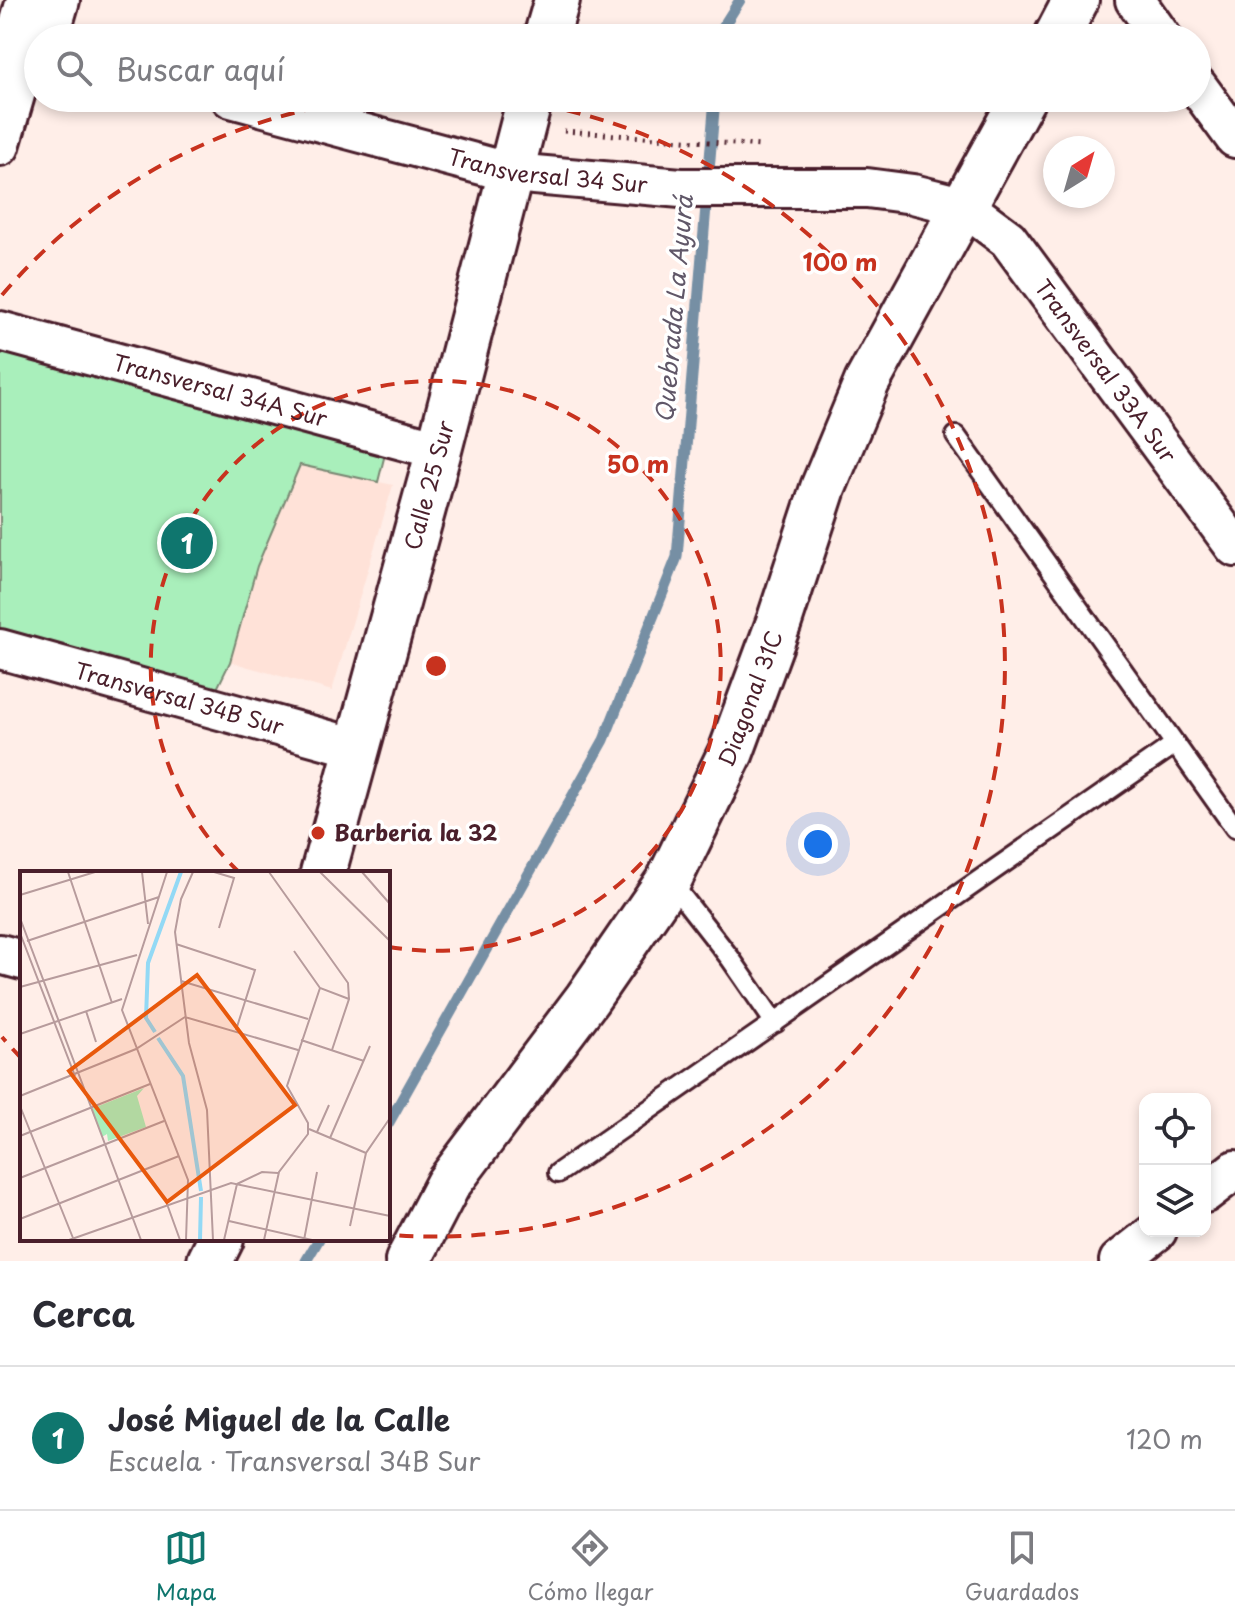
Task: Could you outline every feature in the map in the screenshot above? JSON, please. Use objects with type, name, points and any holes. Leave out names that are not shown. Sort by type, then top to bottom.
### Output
[{"type":"main road","points":[[550,24],[557,0]]},
{"type":"main road","points":[[1063,24],[1076,0]]},
{"type":"main road","name":"Diagonal 31C","points":[[408,1261],[448,1184],[587,999],[669,880],[731,752],[779,622],[823,488],[867,382],[1016,112]]},
{"type":"main road","name":"Calle 25 Sur","points":[[324,871],[512,173],[541,114]]},
{"type":"main road","points":[[210,1261],[220,1241]]},
{"type":"street","points":[[26,0],[26,24]]},
{"type":"street","points":[[44,24],[60,0]]},
{"type":"street","points":[[1135,0],[1152,24]]},
{"type":"street","points":[[0,146],[24,58]]},
{"type":"street","points":[[1211,105],[1235,138]]},
{"type":"street","name":"Transversal 34 Sur","points":[[283,112],[512,173],[681,188],[867,188],[913,194],[965,207]]},
{"type":"street","name":"Transversal 33A Sur","points":[[965,207],[1008,239],[1229,527]]},
{"type":"street","name":"Transversal 34A Sur","points":[[0,331],[439,450]]},
{"type":"street","name":"Transversal 34B Sur","points":[[0,649],[357,748]]},
{"type":"street","points":[[0,954],[20,959]]},
{"type":"street","points":[[1211,1188],[1235,1170]]},
{"type":"street","points":[[1119,1261],[1149,1237]]},
{"type":"lane","points":[[956,436],[1235,828]]},
{"type":"lane","points":[[558,1173],[1175,744]]},
{"type":"lane","points":[[669,880],[730,958],[775,1023]]},
{"type":"path","points":[[541,114],[627,137],[762,147]]},
{"type":"shaded area","points":[[0,369],[300,465],[393,485],[332,691],[0,595]]},
{"type":"green space","points":[[0,349],[385,454],[378,482],[300,465],[257,566],[230,662],[211,701],[0,637]]},
{"type":"waterway","name":"Quebrada La Ayurá","points":[[725,24],[740,0]]},
{"type":"waterway","name":"Quebrada La Ayurá","points":[[390,1120],[604,740],[677,557],[714,112]]},
{"type":"waterway","name":"Quebrada La Ayurá","points":[[306,1261],[318,1241]]},
{"type":"place","name":"José Miguel de la Calle","points":[[187,543]]},
{"type":"place","name":"Barberia la 32","points":[[318,833]]}]
